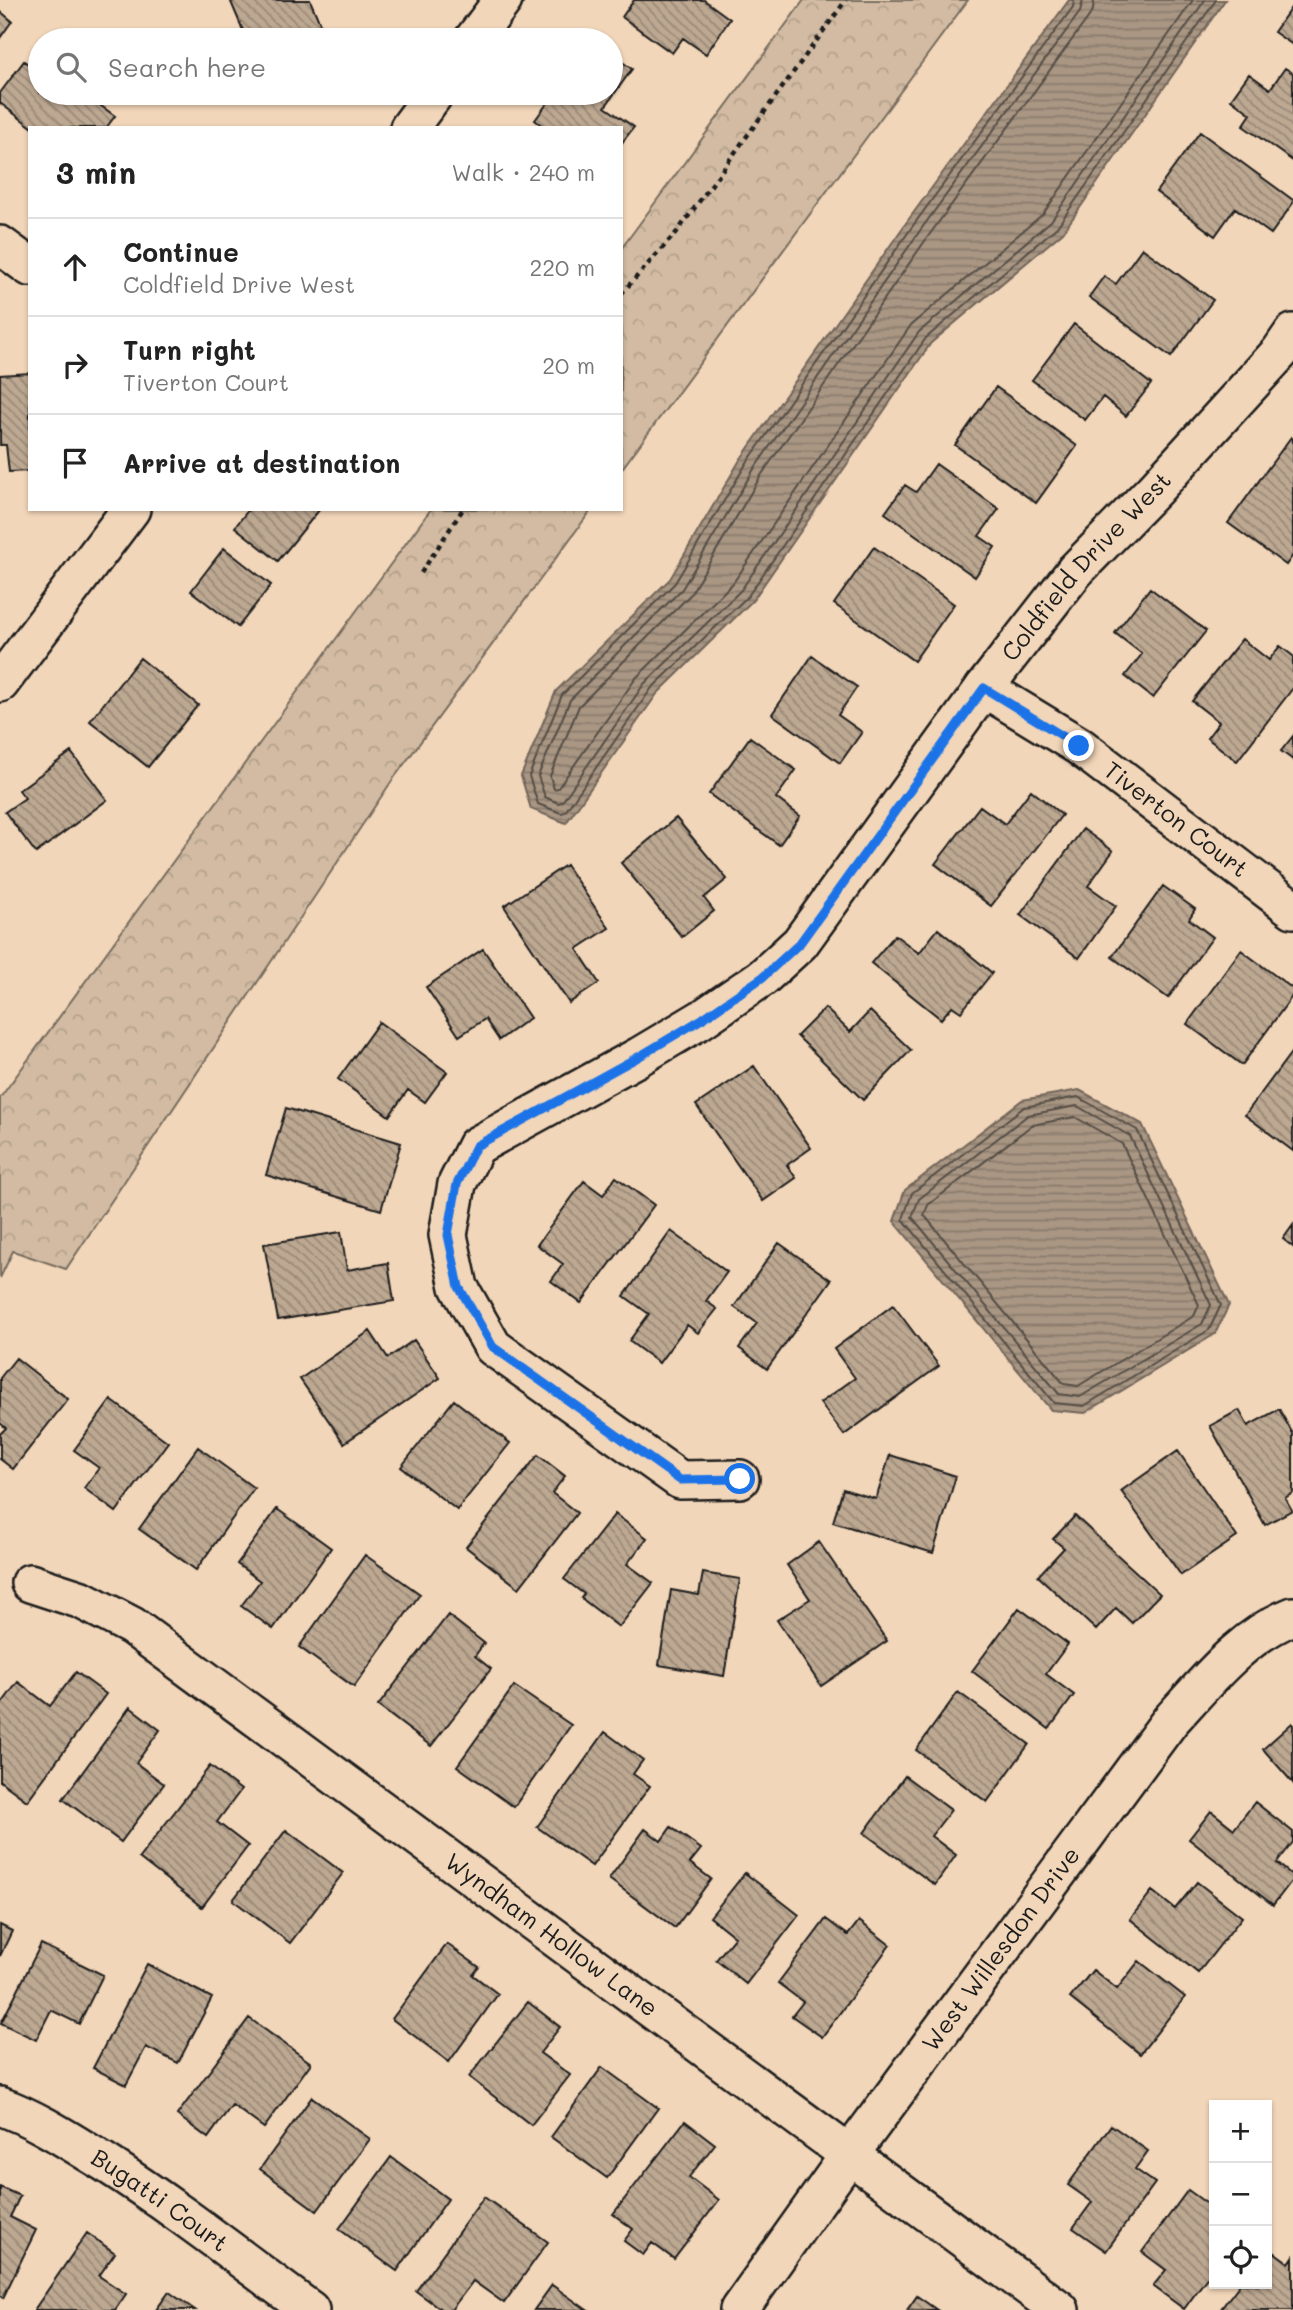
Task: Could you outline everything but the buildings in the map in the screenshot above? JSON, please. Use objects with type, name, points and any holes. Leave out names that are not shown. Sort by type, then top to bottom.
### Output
[{"type":"street","points":[[411,126],[426,105]]},
{"type":"street","points":[[0,245],[28,266]]},
{"type":"street","name":"Coldfield Drive West","points":[[740,1479],[680,1480],[493,1347],[459,1287],[448,1235],[457,1184],[476,1146],[702,1019],[763,977],[800,943],[984,688],[1075,571],[1289,348]]},
{"type":"street","points":[[0,683],[129,511]]},
{"type":"street","name":"Tiverton Court","points":[[984,688],[1079,746],[1293,909]]},
{"type":"street","name":"Wyndham Hollow Lane","points":[[30,1583],[82,1600],[132,1626],[1060,2310]]},
{"type":"street","name":"West Willesdon Drive","points":[[739,2310],[850,2154],[1170,1721],[1221,1665],[1270,1625],[1293,1616]]},
{"type":"street","name":"Bugatti Court","points":[[0,2106],[13,2110],[78,2146],[153,2193],[310,2310]]},
{"type":"path","points":[[623,292],[677,232],[846,0]]},
{"type":"path","points":[[421,573],[462,511]]},
{"type":"green space","points":[[804,0],[968,0],[623,467],[623,246]]},
{"type":"green space","points":[[430,511],[591,511],[391,782],[66,1269],[13,1251],[0,1278],[0,1098]]},
{"type":"water","points":[[1069,0],[1225,0],[1063,232],[931,343],[753,600],[657,694],[566,823],[531,809],[521,776],[556,691],[670,579],[740,460],[906,223]]},
{"type":"water","points":[[1079,1090],[1142,1124],[1229,1305],[1215,1334],[1085,1413],[1051,1410],[894,1221],[905,1190],[1022,1100]]},
{"type":"route","points":[[740,1479],[680,1480],[493,1347],[459,1287],[448,1235],[457,1184],[476,1146],[702,1019],[763,977],[800,943],[984,688],[1079,746]]}]
